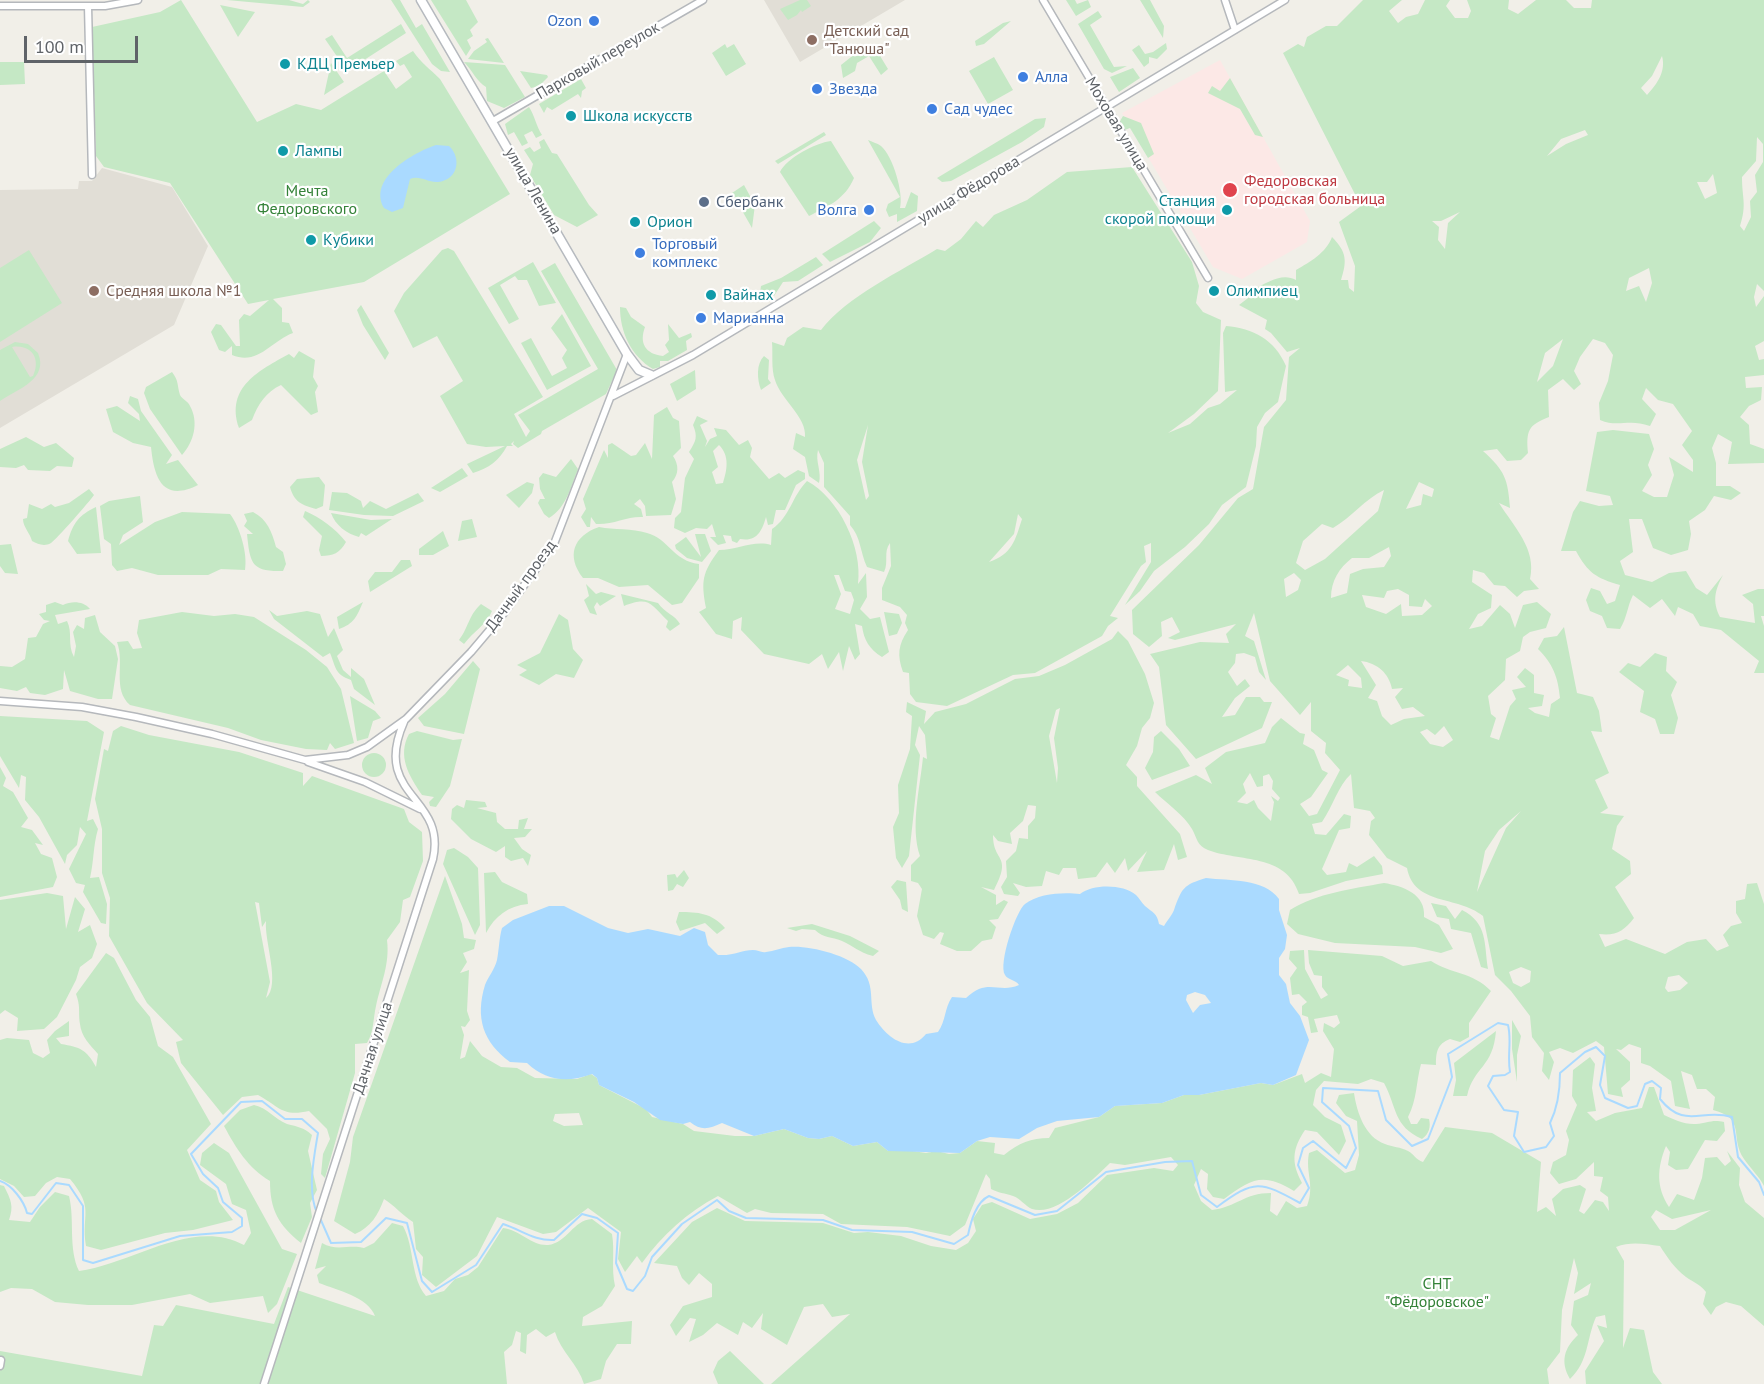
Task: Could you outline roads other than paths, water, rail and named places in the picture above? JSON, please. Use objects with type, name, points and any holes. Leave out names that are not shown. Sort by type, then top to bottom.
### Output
[{"type":"street","points":[[0,6],[88,6],[138,0]]},
{"type":"street","name":"улица Ленина","points":[[421,0],[627,354],[639,370],[651,375]]},
{"type":"street","name":"Парковый переулок","points":[[493,121],[703,0]]},
{"type":"street","name":"Моховая улица","points":[[1043,0],[1208,278]]},
{"type":"street","points":[[1225,0],[1235,30]]},
{"type":"street","name":"улица Фёдорова","points":[[613,396],[693,356],[1285,0]]},
{"type":"street","points":[[88,6],[92,175]]},
{"type":"street","name":"Дачный проезд","points":[[305,760],[348,755],[381,739],[406,718],[491,628],[554,544],[613,396],[627,354]]},
{"type":"street","points":[[0,701],[82,707],[212,734],[305,760],[365,782],[424,811]]},
{"type":"street","name":"Дачная улица","points":[[264,1384],[436,844],[435,832],[424,811],[398,774],[394,762],[397,738],[406,718]]},
{"type":"water","points":[[436,145],[449,146],[453,151],[457,162],[454,173],[438,182],[410,179],[403,208],[392,212],[384,208],[380,197],[387,177],[406,160]]},
{"type":"water","points":[[1206,878],[1236,880],[1256,884],[1273,892],[1279,899],[1279,910],[1287,935],[1285,949],[1279,958],[1279,975],[1286,984],[1290,1003],[1300,1016],[1309,1040],[1296,1075],[1273,1085],[1261,1083],[1199,1095],[1184,1095],[1162,1103],[1115,1106],[1099,1117],[1057,1121],[1037,1128],[1019,1139],[990,1137],[977,1141],[960,1153],[888,1151],[877,1142],[853,1146],[832,1136],[819,1139],[808,1138],[784,1129],[754,1136],[722,1123],[705,1128],[690,1122],[683,1124],[660,1120],[634,1102],[599,1085],[597,1078],[592,1074],[574,1079],[557,1079],[542,1074],[527,1063],[510,1062],[493,1046],[481,1019],[482,997],[485,985],[495,967],[502,928],[513,920],[549,906],[564,906],[608,928],[628,933],[648,929],[680,936],[694,928],[705,932],[708,945],[718,955],[797,947],[817,949],[838,955],[855,964],[866,975],[873,1014],[881,1027],[900,1042],[913,1043],[926,1034],[938,1032],[952,997],[966,998],[981,988],[1005,988],[1019,985],[1005,975],[1004,960],[1017,916],[1025,904],[1031,900],[1052,894],[1080,894],[1092,888],[1116,887],[1136,895],[1156,915],[1159,924],[1164,926],[1184,888]],"holes":[[[1195,992],[1205,995],[1211,1003],[1200,1005],[1193,1013],[1186,1000],[1187,995]]]},
{"type":"waterway","points":[[320,1218],[331,1243],[361,1242],[386,1218],[407,1223],[422,1281],[432,1292],[476,1265],[503,1224],[534,1237],[554,1240],[582,1214],[597,1218],[618,1233],[616,1263],[627,1289],[633,1291],[645,1276],[652,1257],[682,1224],[717,1200],[729,1211],[746,1218],[823,1220],[852,1230],[912,1232],[954,1244],[968,1235],[977,1207],[989,1196],[1035,1215],[1057,1211],[1106,1172],[1165,1162],[1192,1161],[1201,1195],[1217,1207],[1240,1191],[1258,1186],[1276,1190],[1300,1203],[1309,1188],[1298,1165],[1303,1148],[1313,1141],[1346,1168],[1356,1148],[1349,1126],[1322,1102],[1323,1088],[1378,1091],[1386,1120],[1412,1146],[1428,1139],[1452,1077],[1448,1054],[1498,1023],[1508,1025],[1510,1072],[1493,1076],[1488,1086],[1504,1110],[1518,1112],[1514,1136],[1524,1152],[1546,1147],[1554,1136],[1550,1123],[1558,1099],[1560,1073],[1585,1052],[1596,1047],[1605,1056],[1600,1085],[1605,1098],[1628,1108],[1637,1106],[1645,1084],[1652,1081],[1661,1088],[1660,1099],[1677,1114],[1732,1117],[1738,1157],[1759,1182],[1764,1195]]},
{"type":"waterway","points":[[0,1181],[13,1190],[27,1213],[32,1214],[56,1183],[69,1185],[83,1206],[83,1260],[93,1263],[180,1236],[232,1232],[242,1226],[242,1218],[223,1202],[218,1188],[203,1174],[191,1154],[241,1102],[262,1101],[285,1119],[302,1119],[318,1133],[312,1184],[317,1213]]},
{"type":"place","name":"Ozon","points":[[594,21]]},
{"type":"place","name":"Детский сад \"Танюша\"","points":[[812,40]]},
{"type":"place","name":"КДЦ Премьер","points":[[285,64]]},
{"type":"place","name":"Алла","points":[[1023,77]]},
{"type":"place","name":"Звезда","points":[[817,89]]},
{"type":"place","name":"Сад чудес","points":[[932,109]]},
{"type":"place","name":"Школа искусств","points":[[571,116]]},
{"type":"place","name":"Лампы","points":[[283,151]]},
{"type":"place","name":"Федоровская городская больница","points":[[1230,190]]},
{"type":"place","name":"Сбербанк","points":[[704,202]]},
{"type":"place","name":"Волга","points":[[869,210]]},
{"type":"place","name":"Станция скорой помощи","points":[[1227,210]]},
{"type":"place","name":"Орион","points":[[635,222]]},
{"type":"place","name":"Кубики","points":[[311,240]]},
{"type":"place","name":"Торговый комплекс","points":[[640,253]]},
{"type":"place","name":"Средняя школа №1","points":[[94,291]]},
{"type":"place","name":"Олимпиец","points":[[1214,291]]},
{"type":"place","name":"Вайнах","points":[[711,295]]},
{"type":"place","name":"Марианна","points":[[701,318]]},
{"type":"park label","name":"Мечта Федоровского","points":[[307,200]]},
{"type":"park label","name":"СНТ \"Фёдоровское\"","points":[[1437,1293]]}]
